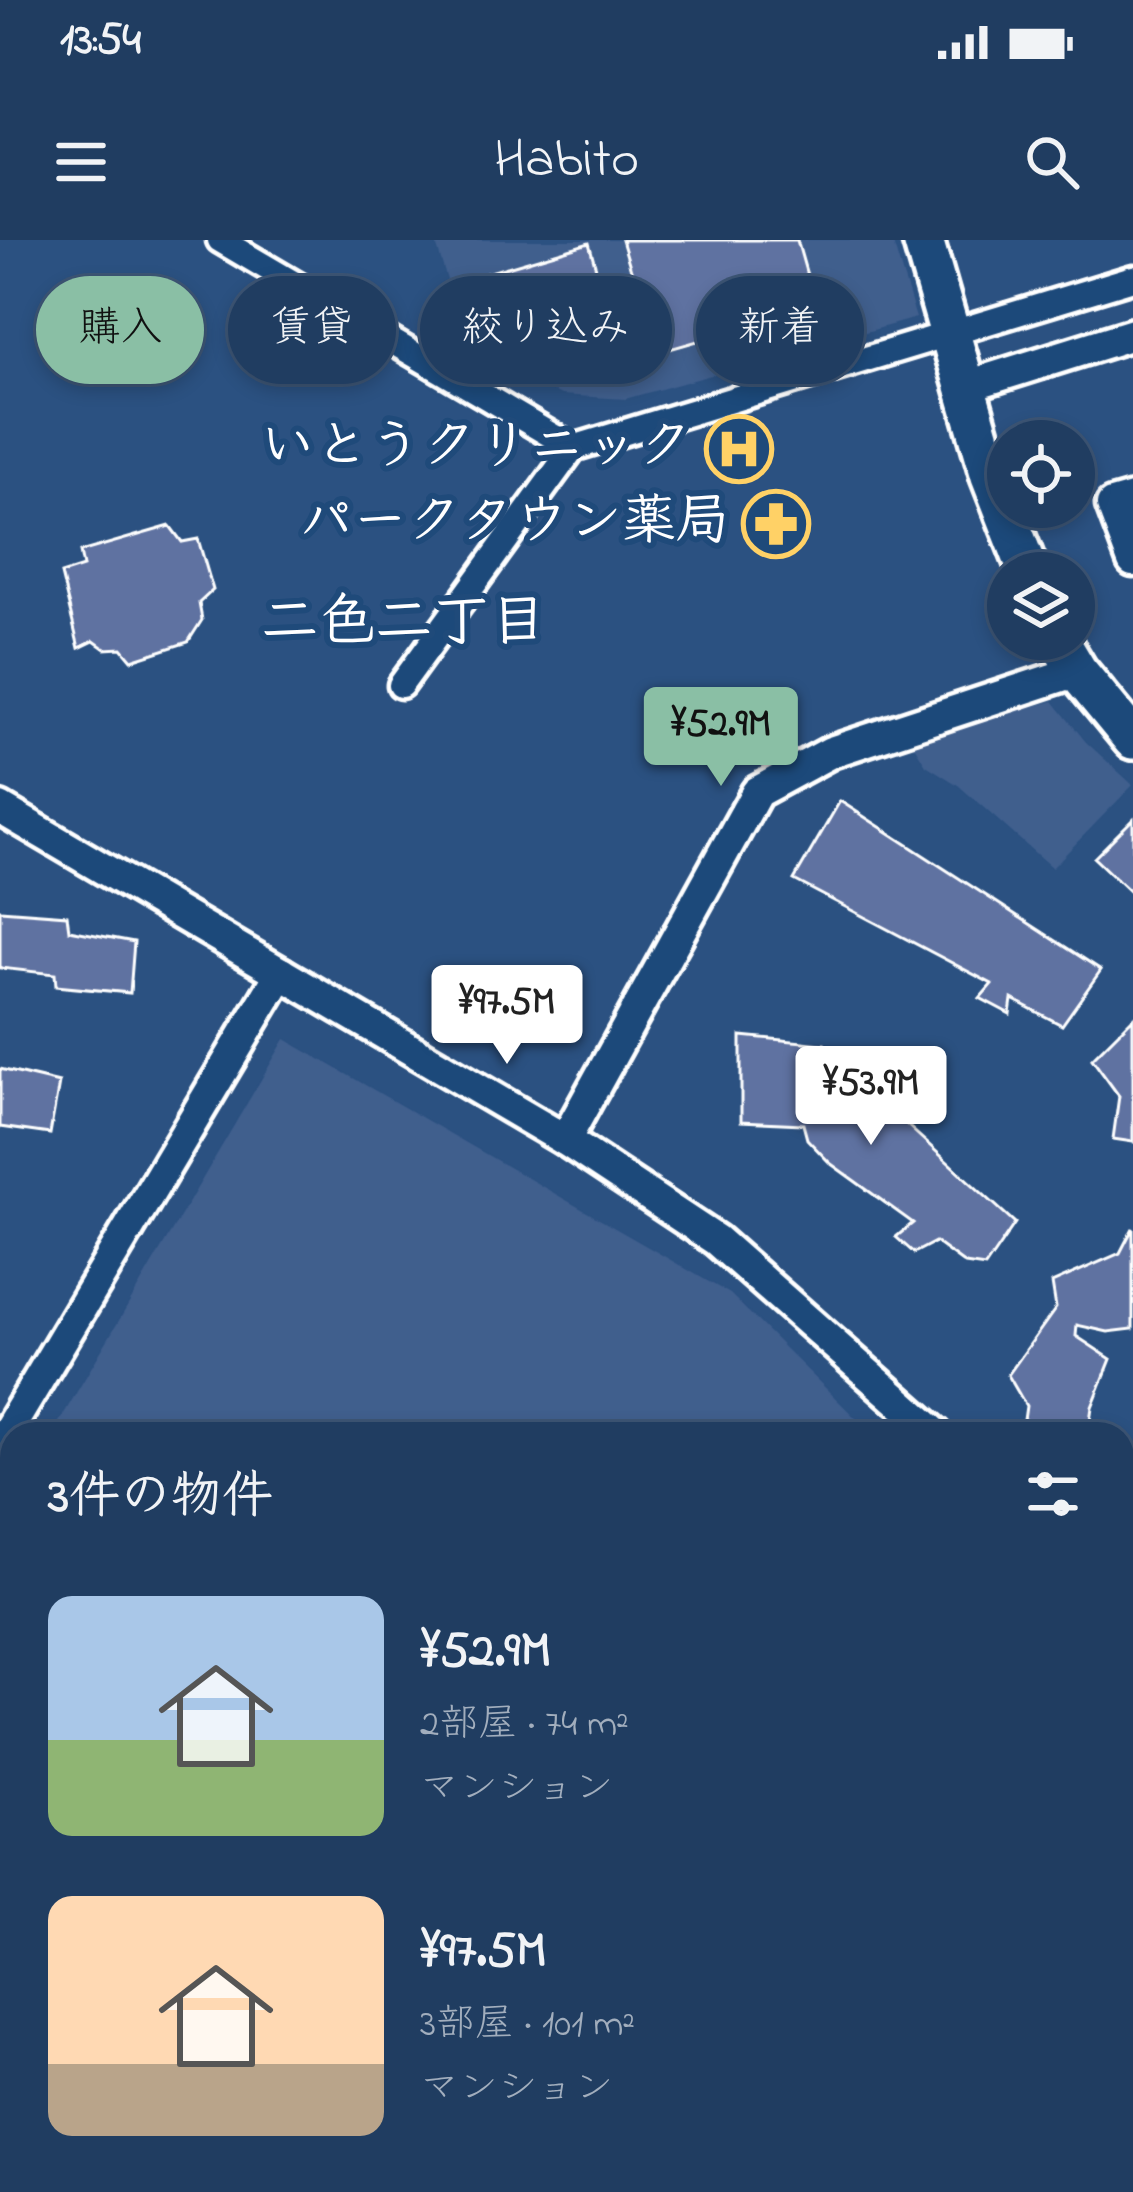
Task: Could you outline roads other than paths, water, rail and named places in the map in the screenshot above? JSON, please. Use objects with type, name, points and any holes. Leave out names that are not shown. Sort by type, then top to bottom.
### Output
[{"type":"street","points":[[220,240],[573,448]]},
{"type":"street","points":[[923,240],[991,476],[1021,552]]},
{"type":"street","points":[[401,685],[573,448],[1133,278]]},
{"type":"street","points":[[967,386],[1133,334]]},
{"type":"street","points":[[1133,499],[1112,505],[1133,562]]},
{"type":"street","points":[[565,1140],[757,792],[831,752],[1056,660]]},
{"type":"street","points":[[1072,660],[1133,739]]},
{"type":"street","points":[[0,808],[565,1140],[716,1240],[922,1422]]},
{"type":"street","points":[[13,1422],[281,973]]},
{"type":"place","name":"いとうクリニック","points":[[739,449]]},
{"type":"place","name":"パークタウン薬局","points":[[776,524]]},
{"type":"district","name":"二色二丁目","points":[[404,625]]}]
